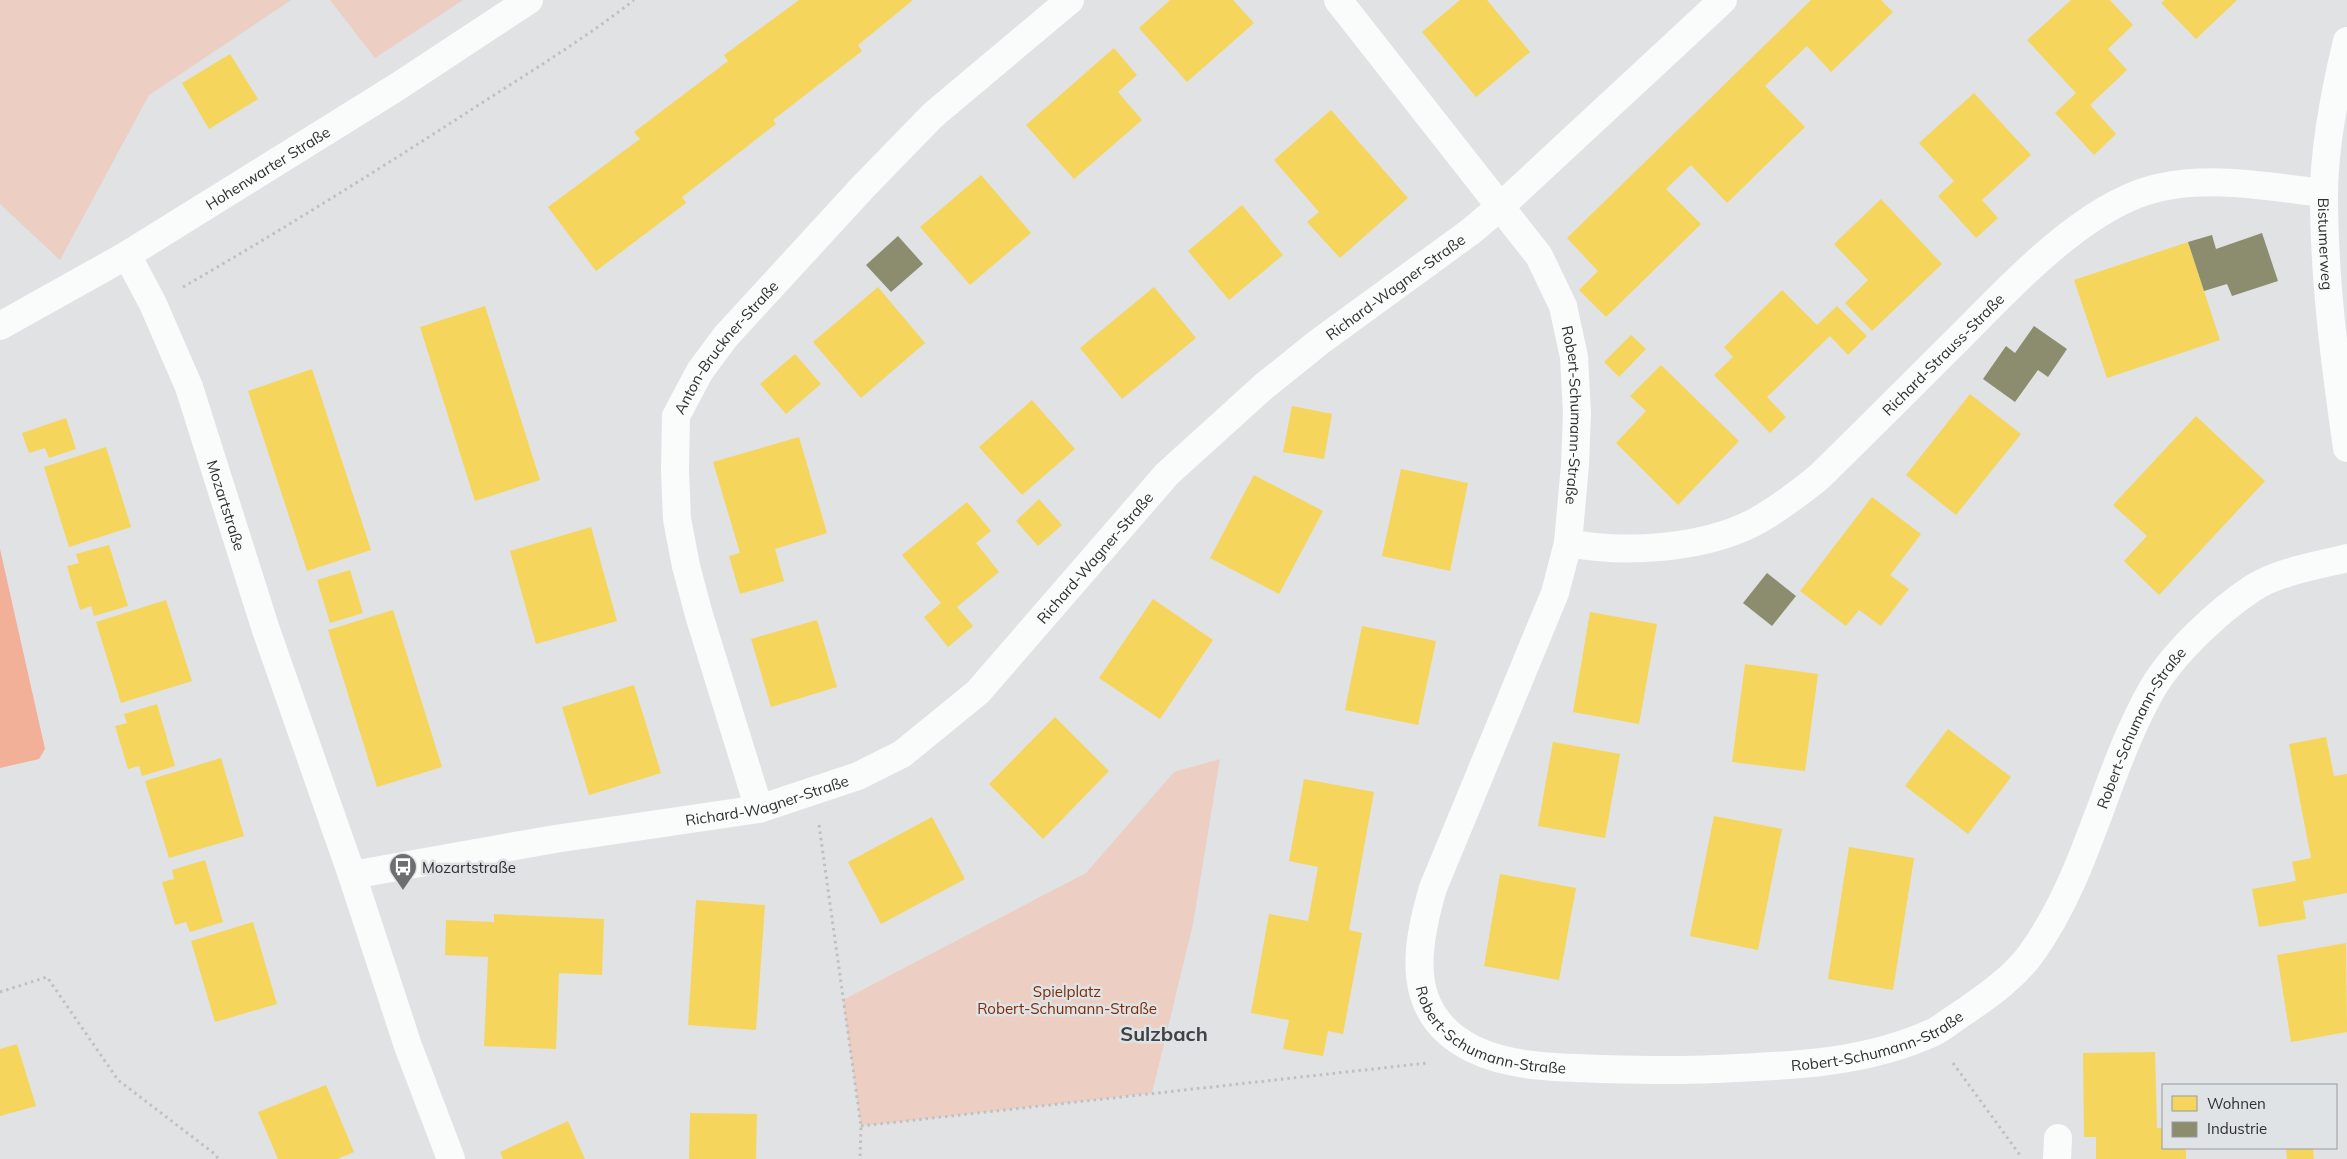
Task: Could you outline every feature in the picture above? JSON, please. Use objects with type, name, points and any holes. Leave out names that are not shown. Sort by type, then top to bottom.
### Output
[{"type":"street","name":"Hohenwarter Straße","points":[[0,326],[128,255],[397,87],[529,0]]},
{"type":"street","name":"Anton-Bruckner-Straße","points":[[759,809],[699,615],[686,566],[677,519],[675,471],[676,416],[700,371],[726,336],[862,187],[932,114],[1070,0]]},
{"type":"street","name":"Robert-Schumann-Straße","points":[[1338,0],[1539,256],[1563,306],[1570,331],[1574,357],[1577,413],[1575,465],[1568,543],[1556,593],[1433,888],[1421,929],[1418,967],[1424,996],[1437,1023],[1458,1041],[1488,1056],[1526,1064],[1573,1068],[1670,1071],[1821,1063],[1899,1046],[1937,1030],[1997,989],[2030,956],[2065,899],[2110,779],[2153,688],[2169,666],[2195,637],[2255,587],[2289,573],[2347,558]]},
{"type":"street","name":"Richard-Wagner-Straße","points":[[352,875],[555,839],[759,809],[815,792],[858,776],[902,754],[978,692],[1167,474],[1263,387],[1319,342],[1470,232],[1501,206],[1723,0]]},
{"type":"street","name":"Bistumerweg","points":[[2347,41],[2330,136],[2324,193],[2328,298],[2347,448]]},
{"type":"street","name":"Richard-Strauss-Straße","points":[[1568,543],[1587,547],[1624,548],[1677,544],[1713,537],[1751,524],[1788,503],[1819,477],[2005,293],[2063,240],[2092,218],[2130,198],[2160,187],[2197,181],[2324,193]]},
{"type":"street","name":"Mozartstraße","points":[[128,255],[153,304],[189,388],[266,630],[352,875],[408,1046],[451,1159]]},
{"type":"path","points":[[153,304],[281,230],[440,130],[599,27],[634,0]]},
{"type":"path","points":[[815,792],[861,1126],[860,1159]]},
{"type":"path","points":[[0,992],[47,977],[118,1080],[216,1155],[218,1159]]},
{"type":"path","points":[[861,1126],[1428,1062]]},
{"type":"path","points":[[1956,1069],[2024,1159]]},
{"type":"green space","points":[[0,0],[291,0],[149,95],[60,260],[0,204]]},
{"type":"green space","points":[[330,0],[463,0],[375,58]]},
{"type":"green space","name":"Spielplatz Robert-Schumann-Straße","points":[[1220,759],[1193,924],[1152,1093],[861,1126],[843,1000],[1086,873],[1174,772]]},
{"type":"shaded area","points":[[0,549],[45,749],[39,759],[0,768]]},
{"type":"building: Wohnen","points":[[799,0],[913,0],[858,45],[862,51],[773,120],[776,124],[682,197],[686,203],[596,271],[548,207],[640,139],[634,132],[728,61],[724,55]]},
{"type":"building: Wohnen","points":[[1170,0],[1233,0],[1254,23],[1187,82],[1139,28]]},
{"type":"building: Wohnen","points":[[1460,0],[1487,0],[1530,52],[1476,97],[1422,32]]},
{"type":"building: Wohnen","points":[[1811,0],[1881,0],[1893,12],[1831,72],[1807,46],[1765,86],[1805,127],[1727,203],[1691,165],[1666,189],[1701,224],[1606,317],[1579,290],[1598,271],[1567,238]]},
{"type":"building: Wohnen","points":[[2071,0],[2110,0],[2133,25],[2108,49],[2127,70],[2090,105],[2116,134],[2094,155],[2055,113],[2076,93],[2027,40]]},
{"type":"building: Wohnen","points":[[2165,0],[2237,0],[2196,39],[2161,3]]},
{"type":"building: Wohnen","points":[[1114,48],[1137,75],[1118,92],[1142,120],[1074,179],[1026,125]]},
{"type":"building: Wohnen","points":[[230,54],[258,99],[209,129],[182,83]]},
{"type":"building: Wohnen","points":[[1974,93],[2031,155],[1982,200],[1998,218],[1976,238],[1938,196],[1954,181],[1919,143]]},
{"type":"building: Wohnen","points":[[1331,110],[1408,198],[1340,258],[1307,222],[1319,212],[1274,160]]},
{"type":"building: Wohnen","points":[[981,175],[1031,233],[970,285],[920,227]]},
{"type":"building: Wohnen","points":[[1881,199],[1942,264],[1872,331],[1845,303],[1868,280],[1834,244]]},
{"type":"building: Wohnen","points":[[1242,205],[1283,255],[1229,300],[1188,251]]},
{"type":"building: Wohnen","points":[[2188,242],[2220,340],[2107,378],[2074,280]]},
{"type":"building: Wohnen","points":[[878,287],[925,343],[861,398],[813,342]]},
{"type":"building: Wohnen","points":[[1154,287],[1196,338],[1122,399],[1080,348]]},
{"type":"building: Wohnen","points":[[1782,290],[1817,325],[1837,306],[1867,336],[1848,355],[1830,336],[1767,397],[1786,417],[1770,433],[1714,375],[1733,357],[1724,347]]},
{"type":"building: Wohnen","points":[[485,306],[540,480],[475,501],[420,327]]},
{"type":"building: Wohnen","points":[[1631,335],[1646,349],[1619,377],[1604,362]]},
{"type":"building: Wohnen","points":[[795,354],[821,384],[786,414],[760,384]]},
{"type":"building: Wohnen","points":[[1661,365],[1739,441],[1678,505],[1616,443],[1646,411],[1630,396]]},
{"type":"building: Wohnen","points":[[312,369],[371,550],[307,571],[248,391]]},
{"type":"building: Wohnen","points":[[1970,394],[2021,434],[1956,515],[1906,475]]},
{"type":"building: Wohnen","points":[[1032,400],[1075,449],[1022,495],[979,447]]},
{"type":"building: Wohnen","points":[[1292,406],[1332,414],[1324,459],[1283,452]]},
{"type":"building: Wohnen","points":[[2196,416],[2265,481],[2159,595],[2124,561],[2147,536],[2113,505]]},
{"type":"building: Wohnen","points":[[66,418],[76,449],[49,458],[45,448],[29,453],[22,433]]},
{"type":"building: Wohnen","points":[[799,437],[827,533],[775,549],[784,581],[740,594],[729,556],[740,553],[713,462]]},
{"type":"building: Wohnen","points":[[106,447],[131,527],[69,547],[44,467]]},
{"type":"building: Wohnen","points":[[1401,469],[1468,483],[1450,571],[1382,556]]},
{"type":"building: Wohnen","points":[[1254,475],[1323,511],[1279,594],[1210,558]]},
{"type":"building: Wohnen","points":[[1872,497],[1921,534],[1890,575],[1909,589],[1881,626],[1859,610],[1846,626],[1800,591]]},
{"type":"building: Wohnen","points":[[1039,499],[1062,525],[1038,546],[1016,521]]},
{"type":"building: Wohnen","points":[[967,502],[991,531],[976,543],[999,572],[957,607],[973,626],[948,647],[924,617],[941,603],[902,555]]},
{"type":"building: Wohnen","points":[[591,527],[617,621],[536,644],[510,551]]},
{"type":"building: Wohnen","points":[[109,545],[128,606],[94,616],[91,606],[80,610],[67,566],[79,563],[76,554]]},
{"type":"building: Wohnen","points":[[350,570],[363,613],[330,623],[317,580]]},
{"type":"building: Wohnen","points":[[1153,599],[1213,640],[1160,719],[1099,678]]},
{"type":"building: Wohnen","points":[[166,600],[192,681],[121,703],[96,622]]},
{"type":"building: Wohnen","points":[[393,610],[442,767],[377,787],[328,630]]},
{"type":"building: Wohnen","points":[[1590,612],[1657,624],[1639,724],[1573,712]]},
{"type":"building: Wohnen","points":[[817,620],[837,687],[771,707],[751,639]]},
{"type":"building: Wohnen","points":[[1362,626],[1436,641],[1418,725],[1345,710]]},
{"type":"building: Wohnen","points":[[1745,664],[1818,674],[1805,771],[1732,762]]},
{"type":"building: Wohnen","points":[[634,685],[661,773],[589,795],[562,707]]},
{"type":"building: Wohnen","points":[[157,704],[175,766],[142,776],[139,766],[128,769],[115,726],[127,723],[124,714]]},
{"type":"building: Wohnen","points":[[1055,717],[1109,771],[1043,839],[989,784]]},
{"type":"building: Wohnen","points":[[1948,729],[2011,777],[1968,834],[1905,786]]},
{"type":"building: Wohnen","points":[[2326,737],[2334,776],[2347,774],[2347,893],[2303,901],[2306,919],[2259,927],[2252,889],[2296,881],[2292,862],[2311,858],[2289,744]]},
{"type":"building: Wohnen","points":[[1553,742],[1620,754],[1605,838],[1538,826]]},
{"type":"building: Wohnen","points":[[221,758],[244,836],[169,858],[145,781]]},
{"type":"building: Wohnen","points":[[1304,779],[1374,792],[1349,930],[1362,933],[1343,1034],[1328,1031],[1323,1056],[1283,1049],[1289,1020],[1251,1013],[1269,914],[1308,921],[1318,867],[1289,861]]},
{"type":"building: Wohnen","points":[[1714,816],[1782,829],[1758,950],[1690,936]]},
{"type":"building: Wohnen","points":[[932,817],[965,879],[881,924],[848,862]]},
{"type":"building: Wohnen","points":[[1849,847],[1914,858],[1893,990],[1828,979]]},
{"type":"building: Wohnen","points":[[205,860],[223,922],[190,932],[186,922],[175,925],[162,882],[174,879],[172,870]]},
{"type":"building: Wohnen","points":[[1500,874],[1576,888],[1559,980],[1484,966]]},
{"type":"building: Wohnen","points":[[696,900],[765,905],[756,1030],[688,1025]]},
{"type":"building: Wohnen","points":[[494,914],[604,919],[602,975],[559,973],[556,1049],[484,1046],[488,957],[445,955],[446,920],[494,922]]},
{"type":"building: Wohnen","points":[[253,922],[277,1004],[215,1022],[191,941]]},
{"type":"building: Wohnen","points":[[2346,943],[2347,1032],[2291,1042],[2277,955]]},
{"type":"building: Wohnen","points":[[17,1044],[36,1106],[0,1116],[0,1049]]},
{"type":"building: Wohnen","points":[[2155,1052],[2157,1128],[2162,1128],[2162,1149],[2186,1149],[2186,1159],[2096,1159],[2096,1137],[2084,1137],[2083,1053]]},
{"type":"building: Wohnen","points":[[326,1085],[354,1152],[337,1159],[278,1159],[258,1112]]},
{"type":"building: Wohnen","points":[[690,1113],[757,1114],[756,1159],[689,1159]]},
{"type":"building: Wohnen","points":[[568,1121],[585,1159],[503,1159],[500,1152]]},
{"type":"building: Wohnen","points":[[2286,1149],[2313,1149],[2314,1159],[2287,1159]]},
{"type":"building: Industrie","points":[[2262,233],[2278,281],[2232,296],[2227,284],[2204,291],[2188,242],[2212,235],[2216,249]]},
{"type":"building: Industrie","points":[[898,236],[923,264],[891,292],[866,265]]},
{"type":"building: Industrie","points":[[2034,326],[2067,349],[2048,377],[2038,370],[2015,402],[1983,379],[2006,346],[2015,353]]},
{"type":"building: Industrie","points":[[1767,573],[1796,596],[1772,626],[1743,603]]},
{"type":"place","name":"Mozartstraße","points":[[403,891]]},
{"type":"district","name":"Sulzbach","points":[[1164,1033]]}]
